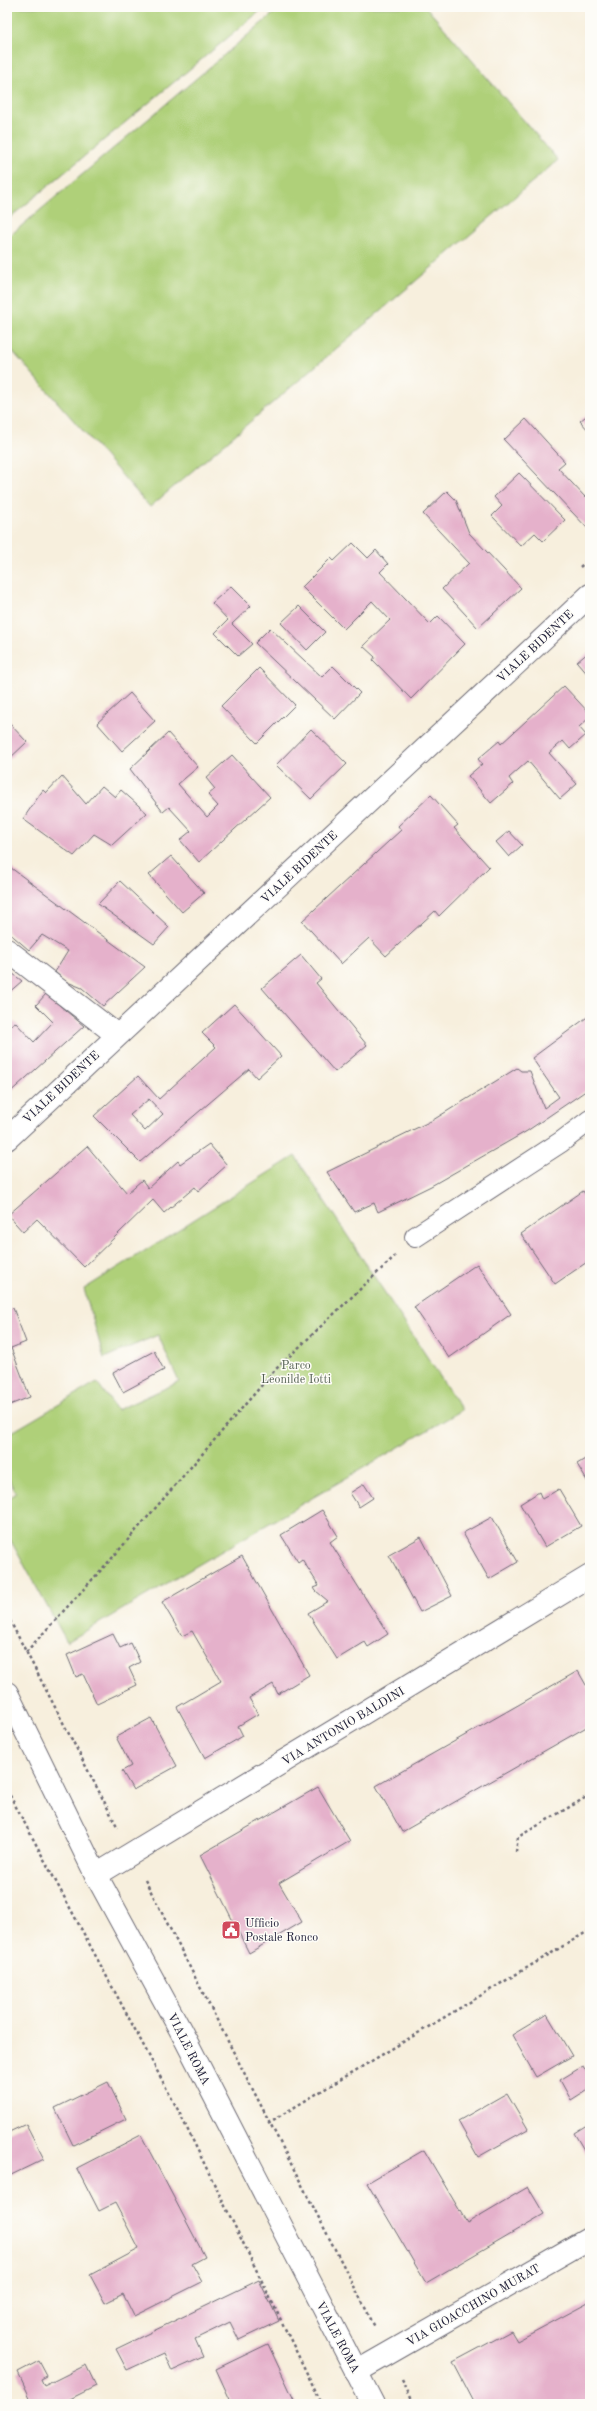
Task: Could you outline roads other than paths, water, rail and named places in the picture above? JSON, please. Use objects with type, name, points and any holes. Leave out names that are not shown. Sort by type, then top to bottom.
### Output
[{"type":"street","name":"VIALE BIDENTE","points":[[7,1139],[590,595]]},
{"type":"street","points":[[7,950],[117,1035]]},
{"type":"street","name":"VIA ANTONIO BALDINI","points":[[96,1875],[590,1576]]},
{"type":"street","name":"VIALE ROMA","points":[[7,1693],[96,1875],[182,2033],[373,2404]]},
{"type":"street","name":"VIA GIOACCHINO MURAT","points":[[356,2372],[590,2238]]},
{"type":"lane","points":[[415,1237],[561,1142],[590,1120]]},
{"type":"place","name":"Ufficio Postale Ronco","points":[[231,1930]]},
{"type":"park label","name":"Parco Leonilde Iotti","points":[[296,1372]]}]
